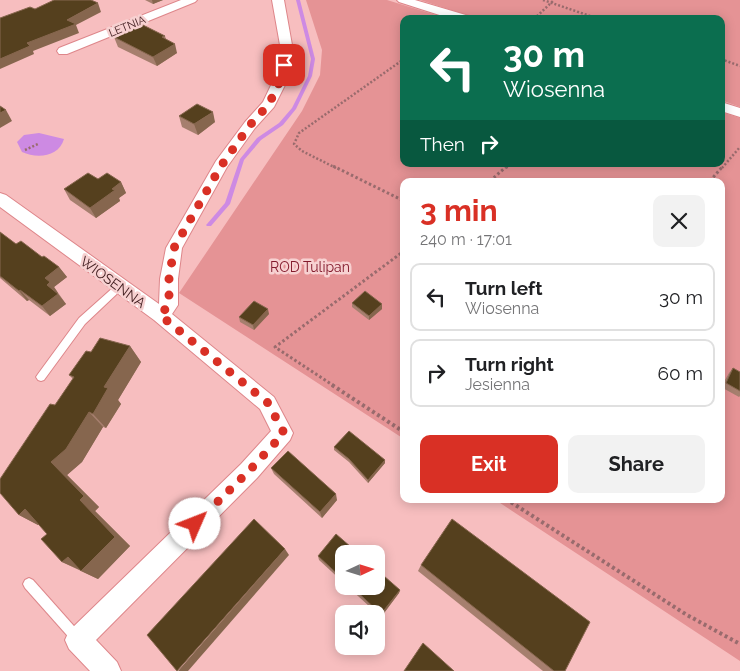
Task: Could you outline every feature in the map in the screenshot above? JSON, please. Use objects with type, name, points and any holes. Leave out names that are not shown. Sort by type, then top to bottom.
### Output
[{"type":"street","name":"LETNIA","points":[[62,51],[191,0]]},
{"type":"street","points":[[160,315],[169,305],[169,279],[174,248],[221,166],[250,125],[269,104],[280,81],[286,45],[278,0]]},
{"type":"street","points":[[403,0],[452,15]]},
{"type":"street","points":[[725,107],[740,112]]},
{"type":"street","name":"WIOSENNA","points":[[0,199],[160,315],[268,403],[284,433],[249,471],[78,640]]},
{"type":"street","points":[[78,640],[108,671]]},
{"type":"lane","points":[[41,377],[82,321],[120,287]]},
{"type":"lane","points":[[29,584],[78,640]]},
{"type":"path","points":[[543,0],[587,15]]},
{"type":"path","points":[[538,15],[554,0]]},
{"type":"path","points":[[725,60],[740,66]]},
{"type":"path","points":[[400,62],[299,133],[294,144],[302,151],[400,198]]},
{"type":"path","points":[[26,150],[38,144]]},
{"type":"path","points":[[725,164],[740,147]]},
{"type":"path","points":[[494,178],[506,167]]},
{"type":"path","points":[[713,178],[722,167]]},
{"type":"path","points":[[400,254],[275,346],[400,429]]},
{"type":"path","points":[[512,503],[687,615],[740,644]]},
{"type":"green space","name":"ROD Tulipan","points":[[306,0],[387,0],[436,15],[400,15],[400,167],[725,167],[725,113],[740,118],[740,661],[500,503],[725,503],[725,178],[400,178],[400,436],[179,293],[302,111],[320,75],[322,50]]},
{"type":"green space","points":[[420,0],[740,0],[740,107],[725,101],[725,15],[467,15]]},
{"type":"shaded area","points":[[39,133],[64,139],[57,150],[47,155],[41,156],[22,152],[17,142],[24,135]]},
{"type":"building","points":[[54,0],[91,0],[98,3],[67,20],[76,24],[27,43],[30,46],[0,59],[0,18],[30,7],[35,9]]},
{"type":"building","points":[[139,23],[165,36],[162,37],[175,44],[153,57],[114,37]]},
{"type":"building","points":[[197,104],[213,112],[194,124],[179,116]]},
{"type":"building","points":[[0,106],[6,110],[0,113]]},
{"type":"building","points":[[88,173],[98,179],[107,173],[121,182],[112,189],[115,190],[90,208],[64,189]]},
{"type":"building","points":[[0,232],[16,244],[21,241],[59,267],[45,278],[50,282],[47,285],[58,294],[42,306],[0,276]]},
{"type":"building","points":[[365,291],[382,304],[369,316],[352,303]]},
{"type":"building","points":[[254,301],[268,309],[253,325],[239,317]]},
{"type":"building","points":[[100,338],[130,346],[104,387],[108,388],[93,414],[89,412],[66,449],[51,462],[84,496],[80,500],[115,537],[81,571],[68,557],[62,562],[41,539],[47,534],[25,509],[19,515],[0,493],[0,479],[50,404],[55,405],[74,377],[69,375],[86,351],[91,352]]},
{"type":"building","points":[[733,368],[740,372],[740,391],[726,383]]},
{"type":"building","points":[[349,431],[385,460],[368,480],[349,459],[334,447]]},
{"type":"building","points":[[288,451],[336,494],[320,512],[271,468]]},
{"type":"building","points":[[254,519],[285,549],[177,671],[147,635]]},
{"type":"building","points":[[452,519],[590,622],[565,671],[554,671],[421,565]]},
{"type":"building","points":[[336,534],[349,545],[335,545],[335,572],[318,556]]},
{"type":"building","points":[[385,577],[400,590],[385,609],[385,605],[371,605],[361,595],[385,595]]},
{"type":"building","points":[[423,643],[454,671],[404,671]]},
{"type":"waterway","points":[[209,225],[227,204],[242,160],[259,139],[281,124],[294,108],[310,76],[313,59],[298,0]]},
{"type":"route","points":[[195,524],[249,471],[284,433],[268,403],[160,315],[169,305],[169,279],[174,248],[221,166],[250,125],[269,104],[280,81],[284,65]]}]
